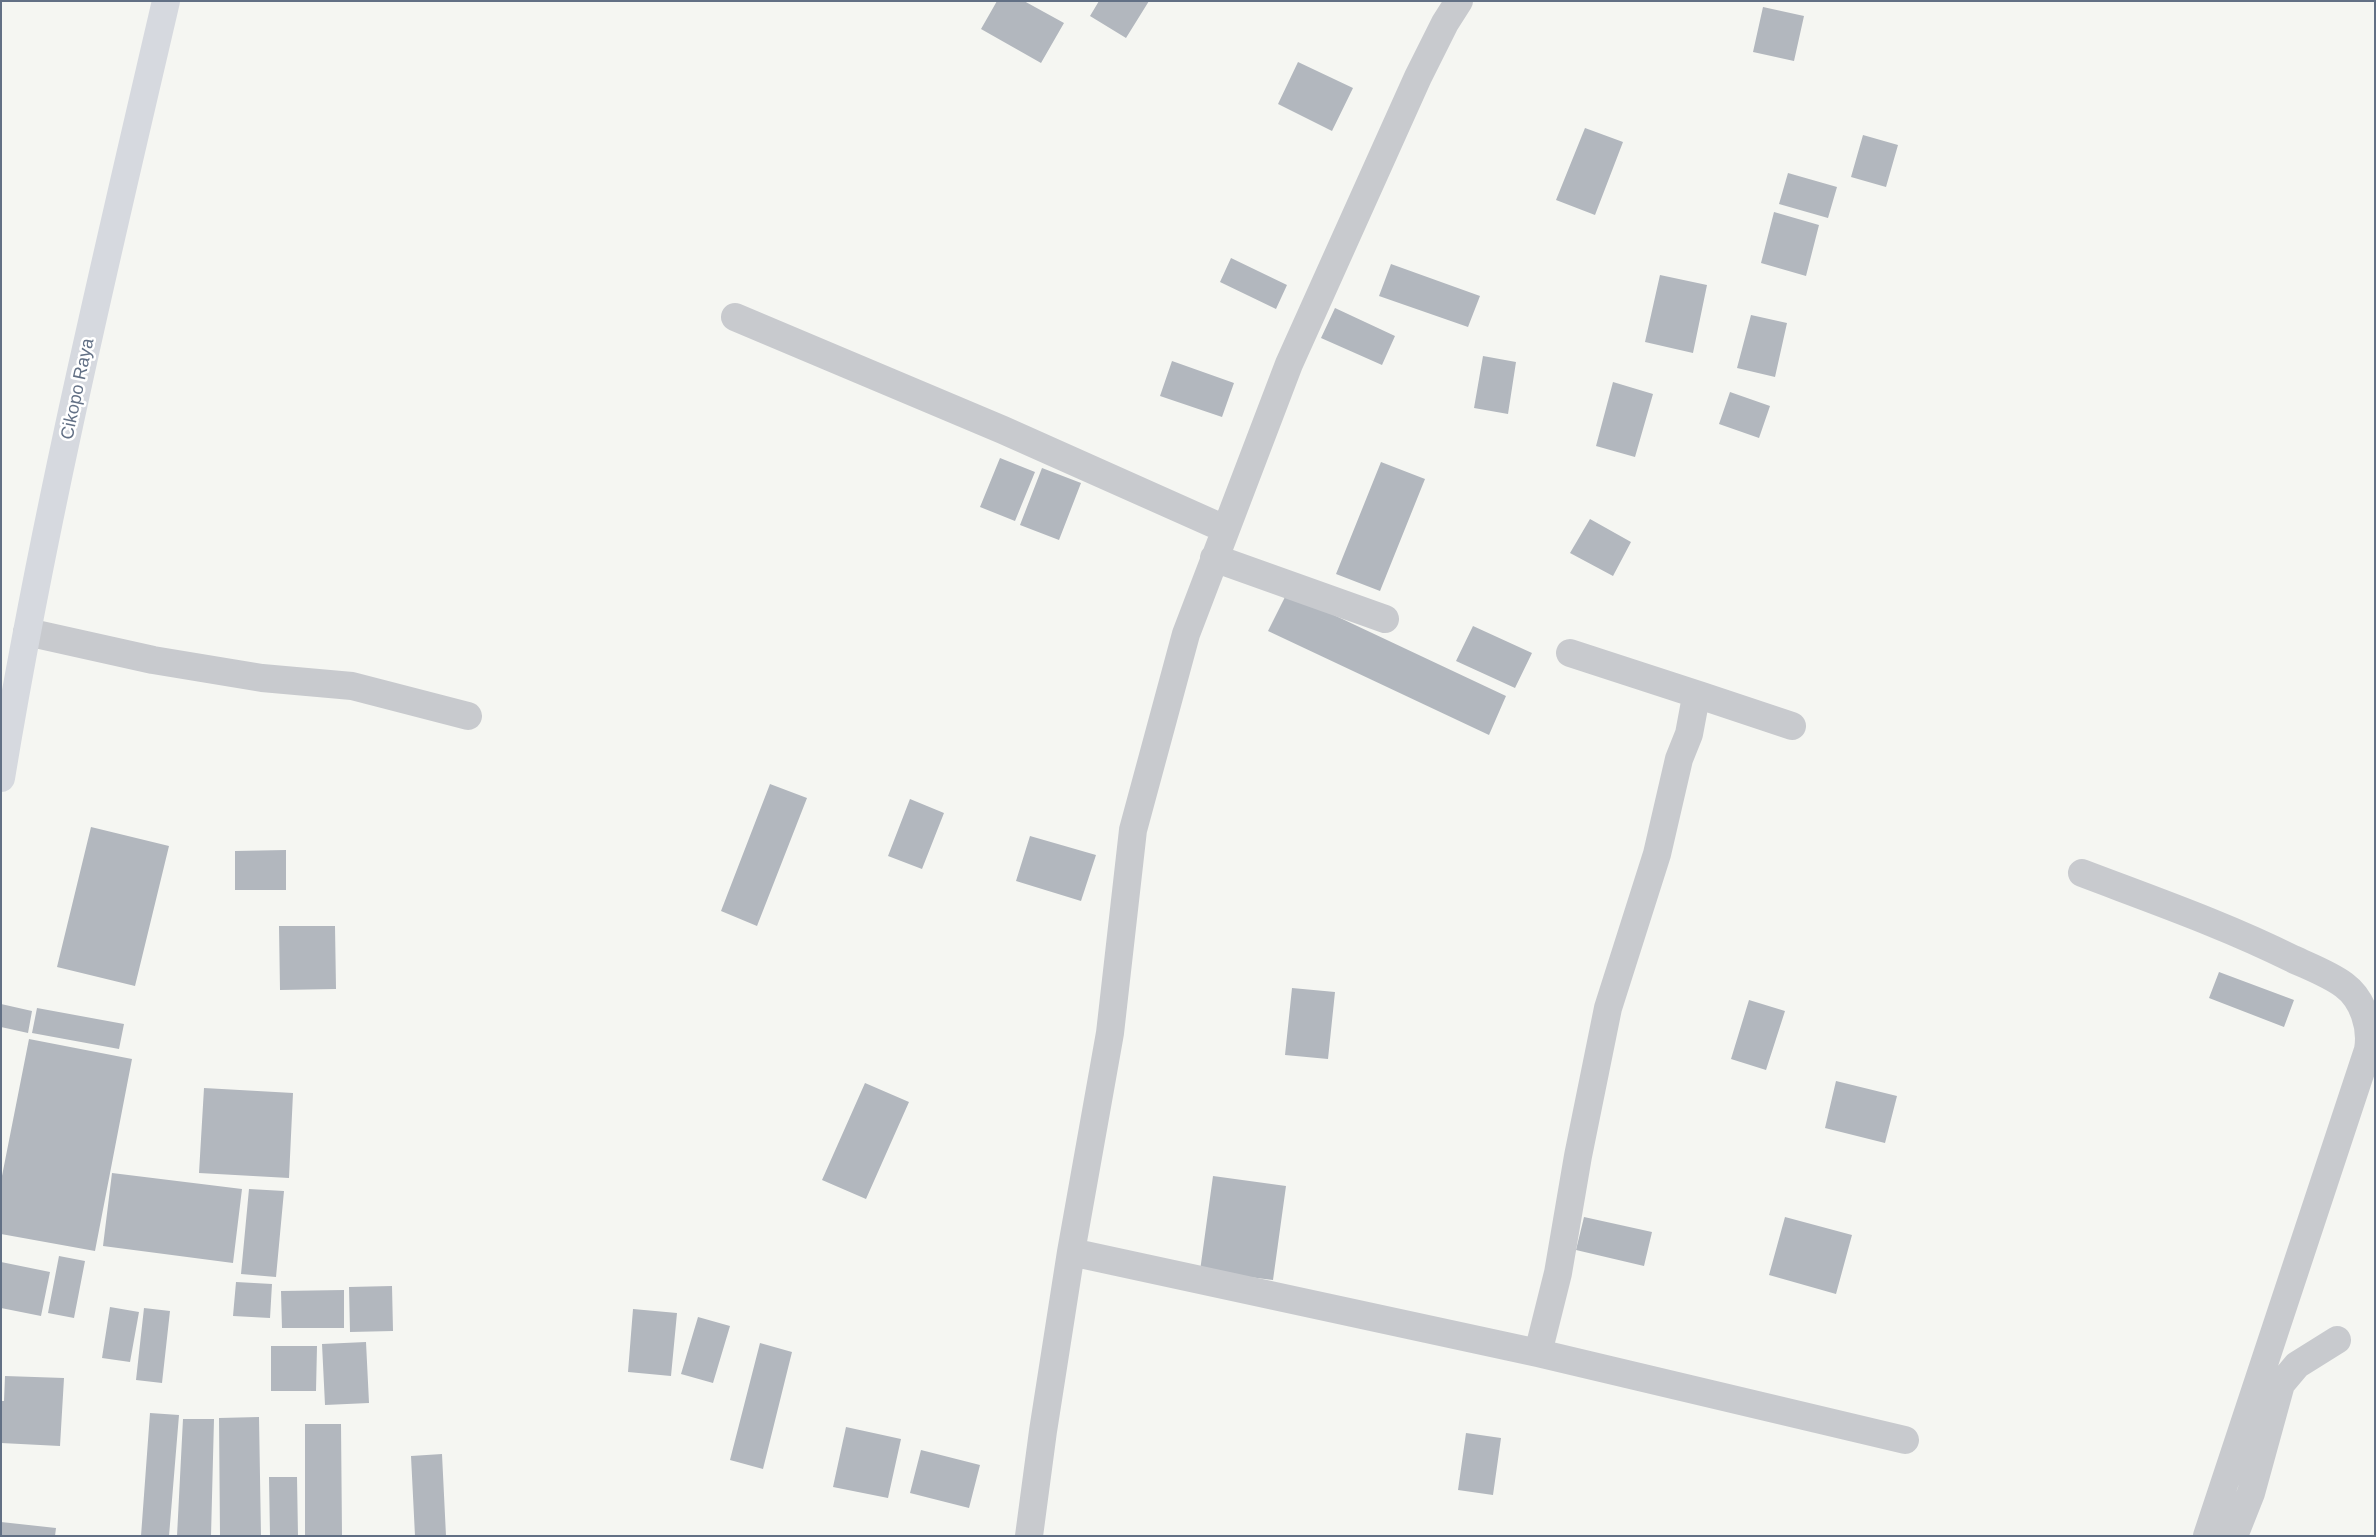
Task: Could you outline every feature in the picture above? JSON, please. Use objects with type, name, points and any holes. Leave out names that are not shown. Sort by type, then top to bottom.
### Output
[{"type":"highway","name":"Cikopo Raya","points":[[1,778],[27,632],[96,302],[166,1]]},
{"type":"street","points":[[1029,1536],[1043,1431],[1071,1252],[1110,1033],[1133,830],[1186,634],[1289,364],[1418,77],[1459,1]]},
{"type":"street","points":[[735,317],[994,427],[1225,529]]},
{"type":"street","points":[[1214,558],[1385,619]]},
{"type":"street","points":[[27,632],[153,660],[262,678],[352,686],[468,716]]},
{"type":"street","points":[[1570,653],[1792,726]]},
{"type":"street","points":[[1538,1353],[1558,1273],[1578,1156],[1608,1008],[1657,854],[1678,759],[1689,734],[1695,702],[1699,694]]},
{"type":"street","points":[[2082,873],[2248,937],[2345,986],[2360,1003],[2366,1018],[2370,1039],[2368,1050],[2207,1536]]},
{"type":"street","points":[[1071,1252],[1538,1353],[1905,1440]]},
{"type":"street","points":[[2234,1536],[2251,1492],[2281,1384],[2297,1365],[2337,1340]]},
{"type":"building","points":[[997,1],[1024,1],[1064,23],[1041,63],[981,29]]},
{"type":"building","points":[[1099,1],[1149,1],[1126,38],[1090,16]]},
{"type":"building","points":[[1763,7],[1804,16],[1794,61],[1753,52]]},
{"type":"building","points":[[1298,62],[1353,88],[1332,131],[1278,104]]},
{"type":"building","points":[[1585,128],[1623,142],[1595,215],[1556,200]]},
{"type":"building","points":[[1863,135],[1898,145],[1886,187],[1851,177]]},
{"type":"building","points":[[1788,173],[1837,187],[1828,218],[1779,204]]},
{"type":"building","points":[[1774,212],[1819,225],[1806,276],[1761,263]]},
{"type":"building","points":[[1231,258],[1287,285],[1276,309],[1220,282]]},
{"type":"building","points":[[1391,264],[1480,296],[1468,327],[1379,296]]},
{"type":"building","points":[[1660,275],[1707,285],[1693,353],[1645,342]]},
{"type":"building","points":[[1335,308],[1395,336],[1382,365],[1321,338]]},
{"type":"building","points":[[1751,315],[1787,323],[1775,377],[1737,368]]},
{"type":"building","points":[[1483,356],[1516,362],[1508,414],[1474,408]]},
{"type":"building","points":[[1172,361],[1234,383],[1222,417],[1160,396]]},
{"type":"building","points":[[1613,382],[1653,394],[1635,457],[1596,446]]},
{"type":"building","points":[[1730,392],[1770,406],[1759,438],[1719,424]]},
{"type":"building","points":[[1000,458],[1035,472],[1015,521],[980,507]]},
{"type":"building","points":[[1381,462],[1425,479],[1380,591],[1336,574]]},
{"type":"building","points":[[1042,468],[1081,483],[1059,540],[1020,525]]},
{"type":"building","points":[[1590,519],[1631,542],[1613,576],[1570,553]]},
{"type":"building","points":[[1287,593],[1506,696],[1489,735],[1268,631]]},
{"type":"building","points":[[1473,626],[1532,653],[1515,688],[1456,661]]},
{"type":"building","points":[[770,784],[807,798],[757,926],[721,911]]},
{"type":"building","points":[[910,799],[944,813],[922,869],[888,856]]},
{"type":"building","points":[[91,827],[169,846],[135,986],[57,967]]},
{"type":"building","points":[[1030,836],[1096,855],[1081,901],[1016,881]]},
{"type":"building","points":[[286,850],[286,890],[235,890],[235,851]]},
{"type":"building","points":[[279,926],[335,926],[336,989],[280,990]]},
{"type":"building","points":[[2219,972],[2294,1000],[2284,1027],[2209,998]]},
{"type":"building","points":[[1292,988],[1335,992],[1328,1059],[1285,1055]]},
{"type":"building","points":[[1749,1000],[1785,1011],[1766,1070],[1731,1059]]},
{"type":"building","points":[[1,1004],[32,1011],[28,1033],[1,1027]]},
{"type":"building","points":[[37,1008],[124,1024],[119,1049],[32,1033]]},
{"type":"building","points":[[29,1039],[132,1059],[95,1251],[1,1234],[1,1181]]},
{"type":"building","points":[[1836,1081],[1897,1096],[1885,1143],[1825,1128]]},
{"type":"building","points":[[865,1083],[909,1102],[866,1199],[822,1180]]},
{"type":"building","points":[[204,1088],[293,1093],[289,1178],[199,1173]]},
{"type":"building","points":[[112,1173],[242,1189],[233,1263],[103,1246]]},
{"type":"building","points":[[1213,1176],[1286,1186],[1273,1280],[1200,1271]]},
{"type":"building","points":[[249,1189],[284,1191],[276,1277],[241,1274]]},
{"type":"building","points":[[1584,1217],[1652,1232],[1644,1266],[1576,1250]]},
{"type":"building","points":[[1785,1217],[1852,1235],[1836,1294],[1769,1275]]},
{"type":"building","points":[[59,1256],[85,1261],[74,1318],[48,1313]]},
{"type":"building","points":[[1,1262],[50,1272],[41,1316],[1,1308]]},
{"type":"building","points":[[236,1282],[272,1284],[270,1318],[233,1316]]},
{"type":"building","points":[[392,1286],[393,1331],[350,1332],[349,1287]]},
{"type":"building","points":[[344,1290],[344,1328],[282,1328],[281,1291]]},
{"type":"building","points":[[110,1307],[139,1312],[130,1362],[102,1358]]},
{"type":"building","points":[[144,1308],[170,1311],[162,1383],[136,1380]]},
{"type":"building","points":[[633,1309],[677,1313],[671,1376],[628,1372]]},
{"type":"building","points":[[698,1317],[730,1326],[713,1383],[681,1374]]},
{"type":"building","points":[[366,1342],[369,1403],[325,1405],[322,1344]]},
{"type":"building","points":[[760,1343],[792,1352],[763,1469],[730,1460]]},
{"type":"building","points":[[271,1346],[317,1346],[316,1391],[271,1391]]},
{"type":"building","points":[[5,1376],[64,1378],[60,1446],[1,1443],[1,1401],[4,1401]]},
{"type":"building","points":[[150,1413],[179,1415],[169,1536],[141,1536]]},
{"type":"building","points":[[259,1417],[261,1536],[220,1536],[219,1418]]},
{"type":"building","points":[[183,1419],[214,1419],[211,1536],[177,1536]]},
{"type":"building","points":[[305,1424],[341,1424],[342,1536],[305,1536]]},
{"type":"building","points":[[846,1427],[901,1439],[888,1498],[833,1487]]},
{"type":"building","points":[[1466,1433],[1501,1438],[1493,1495],[1458,1490]]},
{"type":"building","points":[[921,1450],[980,1465],[969,1508],[910,1493]]},
{"type":"building","points":[[442,1454],[446,1536],[415,1536],[411,1456]]},
{"type":"building","points":[[269,1477],[297,1477],[298,1536],[270,1536]]},
{"type":"building","points":[[1,1522],[56,1528],[55,1536],[1,1536]]}]
